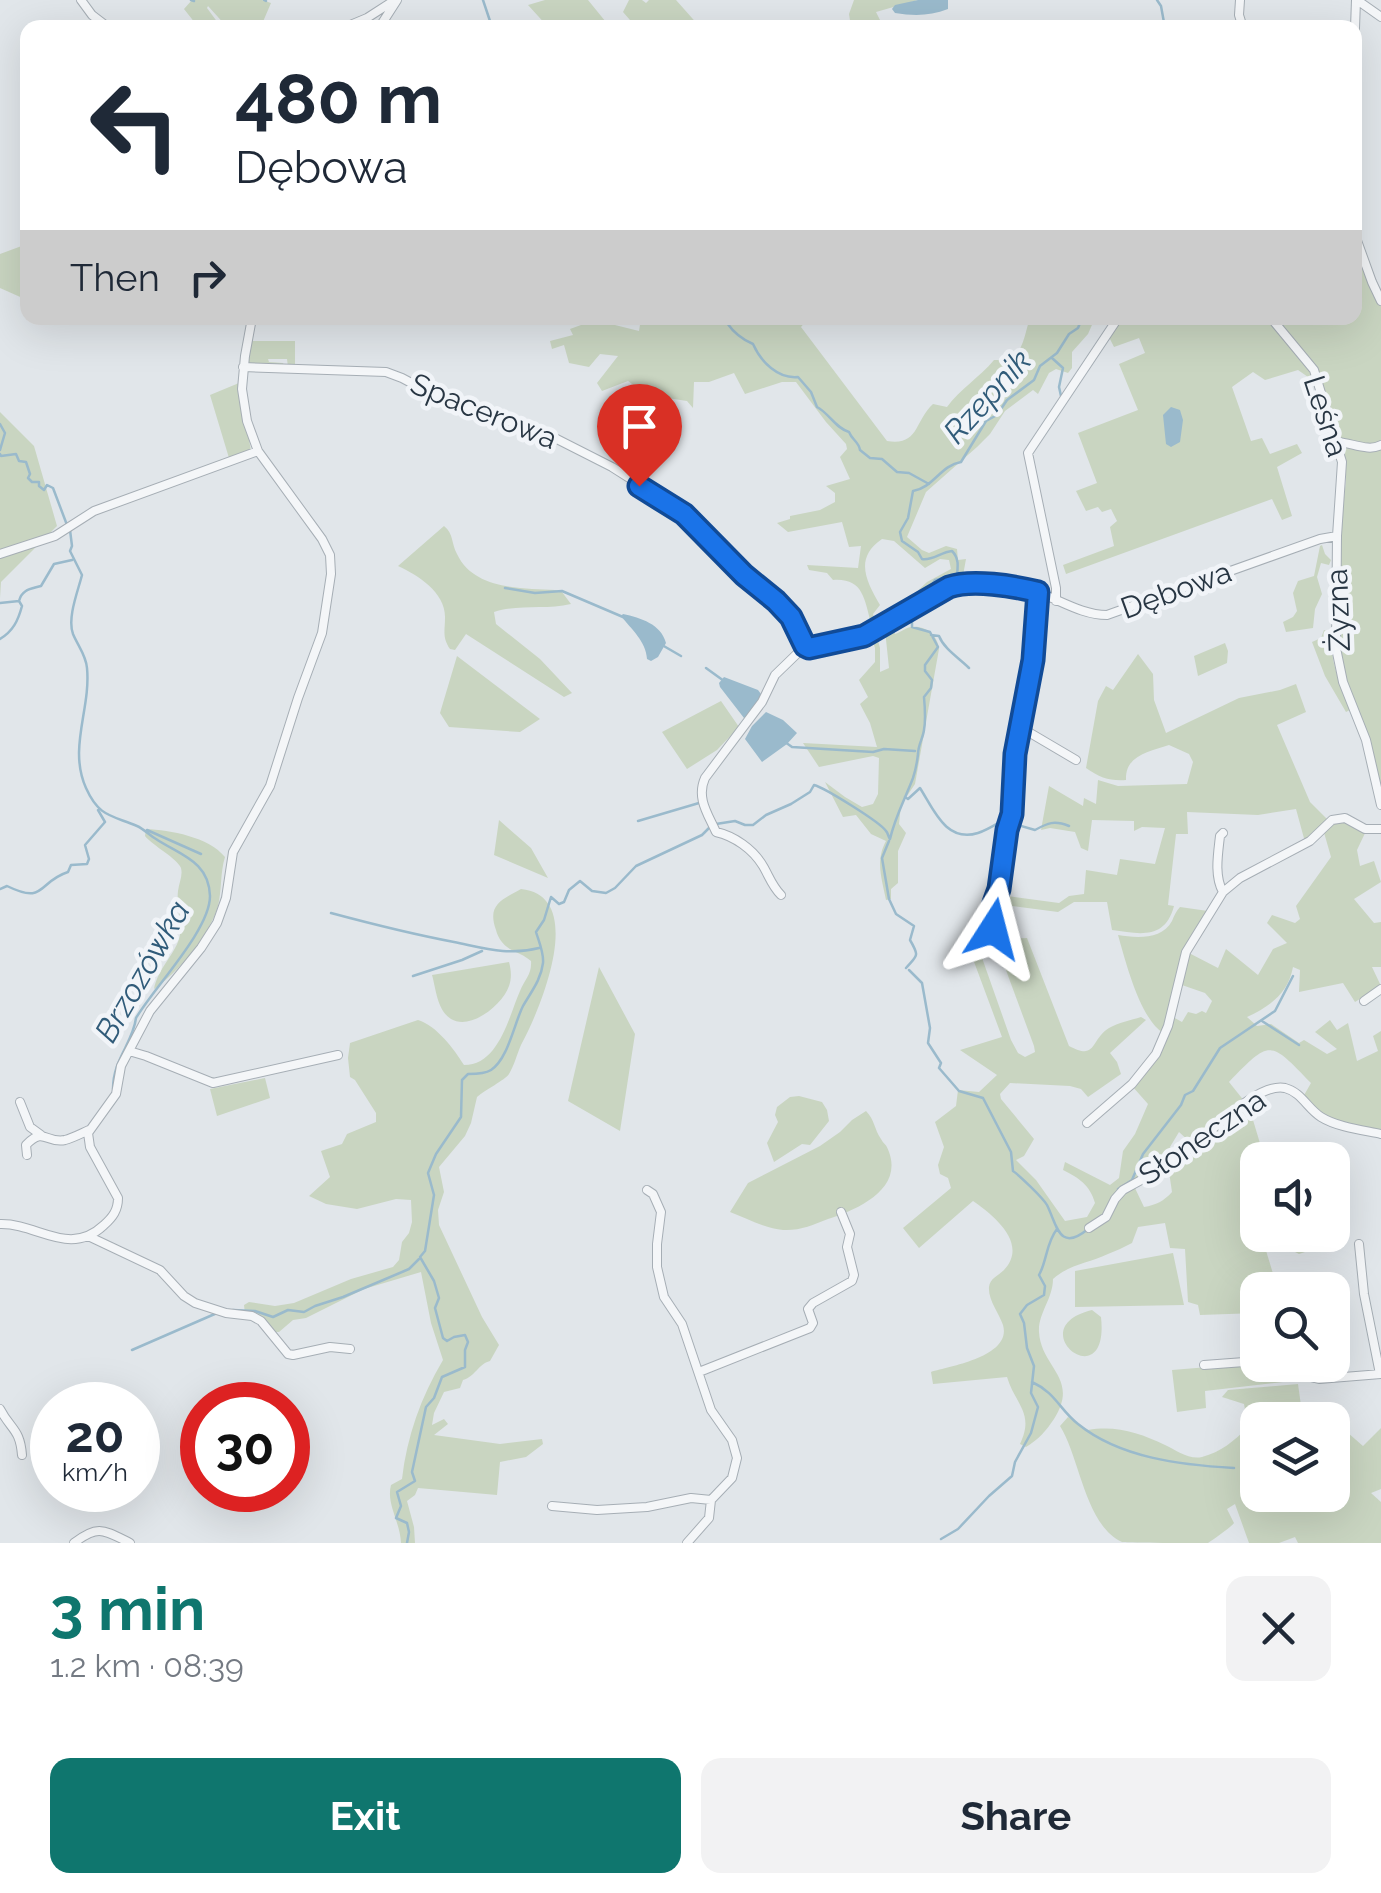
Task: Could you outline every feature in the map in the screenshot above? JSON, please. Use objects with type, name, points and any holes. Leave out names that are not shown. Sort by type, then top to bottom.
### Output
[{"type":"street","points":[[81,0],[98,20]]},
{"type":"street","points":[[361,20],[396,0]]},
{"type":"street","points":[[1357,0],[1381,18]]},
{"type":"street","points":[[1362,257],[1381,301]]},
{"type":"street","points":[[20,1102],[30,1126],[59,1141],[89,1130],[116,1094],[122,1066],[158,999],[217,923],[226,898],[233,852],[270,786],[322,633],[330,555],[252,438],[242,390],[251,325]]},
{"type":"street","points":[[1056,600],[1028,453],[1113,325]]},
{"type":"street","name":"Leśna","points":[[1277,325],[1314,370],[1338,442],[1343,480],[1338,532]]},
{"type":"street","name":"Spacerowa","points":[[243,369],[386,372],[449,402],[543,432],[612,467],[684,514],[791,617],[805,646]]},
{"type":"street","points":[[1338,442],[1375,449],[1381,445]]},
{"type":"street","points":[[0,554],[34,545],[94,511],[258,450]]},
{"type":"street","name":"Dębowa","points":[[805,646],[864,636],[961,583],[1020,588],[1098,615],[1107,614],[1338,532]]},
{"type":"street","name":"Żyzna","points":[[1338,532],[1336,648],[1366,740],[1381,805]]},
{"type":"street","points":[[993,929],[994,903],[1012,814],[1015,754],[1033,660],[1038,592]]},
{"type":"street","points":[[780,895],[756,857],[734,837],[716,832],[700,790],[704,778],[762,702],[775,675],[805,646]]},
{"type":"street","points":[[1020,728],[1076,760]]},
{"type":"street","points":[[1087,1123],[1132,1084],[1156,1054],[1168,1026],[1186,952],[1222,892],[1240,878],[1310,841],[1332,820],[1345,818],[1365,829],[1381,830]]},
{"type":"street","points":[[1222,833],[1218,862],[1222,892]]},
{"type":"street","points":[[1364,1002],[1381,989]]},
{"type":"street","points":[[129,1051],[213,1083],[338,1055]]},
{"type":"street","name":"Słoneczna","points":[[1089,1228],[1106,1218],[1123,1190],[1189,1148],[1226,1115],[1270,1089],[1292,1090],[1322,1118],[1381,1134]]},
{"type":"street","points":[[0,1224],[62,1240],[88,1236],[109,1221],[118,1205],[90,1147],[89,1130]]},
{"type":"street","points":[[27,1155],[28,1142],[42,1135]]},
{"type":"street","points":[[647,1190],[660,1212],[657,1250],[664,1297],[682,1324],[711,1410],[732,1440],[737,1458],[732,1478],[711,1500],[709,1518],[686,1543]]},
{"type":"street","points":[[699,1372],[810,1328],[813,1323],[808,1309],[852,1281],[847,1247],[850,1234],[841,1212]]},
{"type":"street","points":[[88,1236],[160,1270],[194,1303],[226,1314],[252,1316],[262,1322],[288,1354],[330,1346],[350,1349]]},
{"type":"street","points":[[1350,1376],[1381,1374],[1364,1294],[1359,1244]]},
{"type":"street","points":[[1204,1365],[1240,1363]]},
{"type":"street","points":[[0,1410],[18,1433],[22,1454]]},
{"type":"street","points":[[552,1506],[597,1510],[646,1507],[691,1498],[711,1500]]},
{"type":"street","points":[[74,1543],[99,1529],[130,1543]]},
{"type":"green space","points":[[192,0],[271,3],[264,20],[221,20],[208,6],[216,20],[193,20],[184,9]]},
{"type":"green space","points":[[545,0],[588,0],[604,20],[542,20],[528,5]]},
{"type":"green space","points":[[629,0],[676,0],[694,20],[630,20],[623,12]]},
{"type":"green space","points":[[854,0],[918,0],[876,12],[880,20],[850,20]]},
{"type":"green space","points":[[20,247],[20,297],[0,288],[0,254]]},
{"type":"green space","points":[[1362,258],[1381,306],[1381,443],[1375,447],[1341,441],[1318,370],[1280,325],[1362,325]]},
{"type":"green space","points":[[581,325],[615,325],[639,331],[640,325],[803,325],[887,441],[897,442],[911,436],[933,404],[947,407],[994,360],[1017,353],[1028,325],[1092,325],[1072,352],[1068,373],[1056,369],[1049,373],[1038,394],[1033,390],[1005,411],[990,434],[926,492],[907,537],[929,553],[946,546],[957,549],[958,560],[966,559],[962,581],[915,605],[909,599],[927,582],[951,569],[949,560],[940,559],[925,568],[894,541],[882,539],[873,546],[865,562],[867,579],[880,605],[873,614],[877,627],[866,629],[871,623],[861,591],[851,582],[833,580],[827,573],[809,570],[807,565],[858,568],[861,546],[849,547],[842,522],[788,532],[777,523],[835,502],[835,493],[826,486],[850,479],[840,457],[847,449],[846,444],[796,382],[782,382],[745,394],[734,373],[709,382],[694,382],[693,408],[687,401],[647,395],[628,381],[602,391],[597,383],[618,356],[600,354],[589,367],[569,363],[564,345],[552,349],[550,341],[573,335],[570,329]]},
{"type":"green space","points":[[1115,325],[1274,325],[1315,376],[1308,377],[1298,370],[1265,380],[1253,372],[1232,387],[1251,441],[1262,438],[1270,454],[1297,444],[1302,453],[1277,467],[1292,516],[1282,520],[1272,499],[1066,574],[1063,565],[1114,546],[1110,527],[1117,521],[1111,509],[1102,512],[1098,507],[1086,511],[1076,491],[1097,483],[1078,433],[1138,410],[1119,364],[1145,353],[1139,338],[1114,347],[1108,335]]},
{"type":"green space","points":[[250,341],[295,341],[295,367],[288,367],[287,359],[268,359],[284,365],[259,367],[248,363]]},
{"type":"green space","points":[[239,383],[251,451],[229,458],[210,395]]},
{"type":"green space","points":[[0,412],[34,446],[57,526],[1,582],[0,598]]},
{"type":"green space","points":[[1342,444],[1381,447],[1381,799],[1370,740],[1343,670],[1339,640],[1340,530],[1346,481]]},
{"type":"green space","points":[[444,526],[457,554],[475,575],[500,585],[562,592],[571,604],[494,612],[496,624],[540,659],[572,693],[564,697],[466,634],[455,650],[450,649],[445,637],[444,609],[436,593],[398,566]]},
{"type":"green space","points":[[1322,545],[1331,560],[1329,565],[1321,563],[1317,577],[1322,594],[1313,628],[1286,632],[1283,622],[1297,611],[1293,593],[1298,581],[1314,576]]},
{"type":"green space","points":[[893,626],[895,634],[911,627],[926,629],[939,649],[915,784],[901,805],[899,824],[906,833],[898,851],[898,883],[891,889],[891,899],[886,900],[880,863],[886,841],[871,834],[856,815],[843,817],[825,782],[862,807],[873,804],[878,794],[879,758],[819,767],[803,743],[877,747],[860,704],[868,697],[859,680],[875,662],[871,636],[876,633],[880,672],[889,668],[885,630]]},
{"type":"green space","points":[[1324,630],[1330,632],[1336,672],[1352,709],[1346,712],[1325,676],[1312,642],[1321,638]]},
{"type":"green space","points":[[1225,643],[1227,663],[1198,676],[1194,656]]},
{"type":"green space","points":[[1138,654],[1153,674],[1154,700],[1166,733],[1239,698],[1296,684],[1306,712],[1277,725],[1310,802],[1327,819],[1305,842],[1296,809],[1258,815],[1187,812],[1188,834],[1176,834],[1168,905],[1174,906],[1158,930],[1112,930],[1107,902],[1074,902],[1058,912],[997,904],[1000,895],[1059,903],[1069,896],[1084,894],[1086,870],[1117,875],[1120,859],[1155,864],[1165,828],[1142,827],[1134,831],[1134,821],[1092,820],[1088,851],[1081,848],[1075,832],[1041,830],[1049,786],[1083,806],[1084,798],[1096,804],[1098,780],[1118,786],[1187,784],[1193,762],[1189,754],[1169,745],[1134,760],[1126,780],[1105,778],[1086,768],[1098,701],[1106,686],[1113,690]]},
{"type":"green space","points":[[457,656],[540,719],[520,732],[449,727],[440,713]]},
{"type":"green space","points":[[721,701],[739,727],[717,750],[687,769],[662,732]]},
{"type":"green space","points":[[499,820],[531,848],[548,878],[494,855]]},
{"type":"green space","points":[[1343,820],[1366,831],[1357,850],[1360,866],[1374,861],[1381,882],[1354,899],[1374,923],[1381,922],[1381,967],[1372,967],[1381,986],[1355,1002],[1343,983],[1299,992],[1300,970],[1293,967],[1277,998],[1247,1017],[1257,1026],[1271,1024],[1299,1043],[1304,1040],[1327,1054],[1337,1049],[1315,1032],[1330,1020],[1337,1030],[1348,1023],[1357,1061],[1378,1051],[1373,1036],[1381,1031],[1381,1131],[1338,1122],[1322,1113],[1303,1097],[1311,1083],[1278,1053],[1270,1050],[1254,1058],[1229,1082],[1245,1102],[1191,1143],[1179,1132],[1170,1147],[1177,1154],[1120,1190],[1116,1200],[1134,1186],[1144,1207],[1163,1200],[1172,1192],[1168,1165],[1259,1098],[1253,1120],[1260,1142],[1240,1142],[1240,1252],[1266,1252],[1273,1272],[1240,1272],[1240,1314],[1200,1315],[1198,1305],[1188,1302],[1185,1249],[1170,1248],[1165,1223],[1138,1227],[1132,1243],[1059,1274],[1053,1279],[1039,1332],[1061,1383],[1061,1405],[1045,1431],[1026,1447],[1020,1444],[1025,1416],[1007,1377],[933,1384],[931,1372],[978,1358],[998,1345],[1003,1325],[989,1287],[1011,1260],[1010,1240],[990,1214],[973,1201],[919,1248],[903,1228],[951,1188],[948,1178],[940,1174],[938,1165],[944,1147],[935,1122],[956,1106],[958,1090],[979,1092],[997,1075],[960,1050],[1002,1037],[967,943],[970,933],[992,931],[1003,939],[1027,938],[1069,1046],[1089,1050],[1109,1028],[1141,1017],[1146,1020],[1110,1053],[1121,1074],[1088,1097],[1081,1089],[1070,1086],[1010,1083],[1000,1094],[1034,1139],[1024,1156],[1016,1160],[1036,1180],[1065,1221],[1087,1217],[1095,1203],[1093,1197],[1083,1183],[1063,1170],[1065,1162],[1110,1185],[1119,1178],[1123,1151],[1148,1104],[1132,1086],[1157,1054],[1173,1017],[1182,1022],[1188,1012],[1206,1013],[1212,1001],[1205,993],[1179,984],[1187,952],[1218,968],[1226,949],[1258,975],[1273,949],[1287,943],[1267,923],[1272,915],[1295,923],[1300,919],[1296,906],[1331,857],[1323,829]],"holes":[[[984,942],[996,943],[1035,1052],[1025,1057],[1011,1040],[981,955],[980,945]]]},
{"type":"green space","points":[[146,829],[199,840],[225,857],[218,906],[208,929],[183,963],[154,989],[179,939],[181,871],[175,860],[145,836]]},
{"type":"green space","points":[[521,889],[541,896],[552,912],[556,933],[547,983],[509,1074],[477,1097],[465,1136],[439,1167],[444,1192],[438,1210],[439,1225],[499,1345],[490,1361],[463,1380],[460,1388],[444,1392],[432,1425],[444,1419],[448,1424],[434,1435],[500,1444],[542,1439],[543,1444],[526,1457],[500,1462],[497,1495],[418,1488],[407,1501],[415,1543],[401,1543],[390,1499],[391,1485],[402,1479],[416,1417],[443,1360],[421,1272],[364,1289],[306,1318],[293,1320],[279,1332],[272,1332],[259,1316],[245,1314],[244,1305],[294,1303],[351,1279],[393,1267],[399,1260],[412,1222],[411,1200],[396,1199],[357,1209],[326,1204],[309,1196],[330,1177],[321,1151],[342,1144],[347,1134],[376,1122],[376,1113],[350,1077],[350,1043],[418,1020],[438,1033],[464,1065],[486,1057],[501,1037],[530,969],[531,961],[501,941],[493,915],[498,904]]},
{"type":"green space","points":[[1180,907],[1208,911],[1193,934],[1163,1033],[1141,1003],[1118,935],[1140,937],[1162,932]]},
{"type":"green space","points":[[509,962],[509,986],[493,1008],[468,1021],[459,1022],[446,1015],[432,975]]},
{"type":"green space","points":[[599,967],[635,1034],[620,1131],[568,1101]]},
{"type":"green space","points":[[265,1078],[270,1098],[217,1116],[210,1089]]},
{"type":"green space","points":[[790,1097],[822,1102],[829,1121],[810,1145],[802,1144],[774,1162],[767,1143],[778,1122],[777,1107]]},
{"type":"green space","points":[[866,1111],[887,1147],[892,1165],[883,1188],[874,1196],[851,1210],[795,1230],[770,1228],[730,1212],[748,1183],[820,1146]]},
{"type":"green space","points":[[1173,1253],[1184,1305],[1075,1307],[1075,1271]]},
{"type":"green space","points":[[1092,1310],[1101,1317],[1100,1341],[1093,1353],[1083,1356],[1065,1342],[1063,1330],[1072,1319]]},
{"type":"green space","points":[[1240,1364],[1240,1382],[1283,1382],[1205,1391],[1206,1408],[1177,1412],[1172,1370]]},
{"type":"green space","points":[[1298,1384],[1300,1402],[1240,1403],[1222,1397],[1228,1390]]},
{"type":"green space","points":[[1068,1417],[1088,1430],[1128,1431],[1197,1458],[1227,1445],[1240,1434],[1240,1512],[1350,1512],[1350,1435],[1363,1446],[1381,1428],[1381,1489],[1371,1493],[1381,1502],[1381,1543],[1298,1543],[1295,1537],[1279,1543],[1249,1543],[1235,1504],[1227,1509],[1234,1523],[1208,1543],[1122,1542],[1110,1533],[1091,1506],[1060,1426]]},
{"type":"water","points":[[918,0],[948,0],[948,9],[915,15],[895,13],[892,9]]},
{"type":"water","points":[[1171,407],[1180,410],[1183,420],[1180,442],[1171,447],[1166,444],[1163,415]]},
{"type":"water","points":[[623,614],[660,631],[666,643],[658,657],[647,659],[641,641]]},
{"type":"water","points":[[724,677],[761,694],[753,712],[744,718],[720,687]]},
{"type":"water","points":[[766,712],[797,733],[762,762],[745,739]]},
{"type":"waterway","points":[[483,0],[490,20]]},
{"type":"waterway","name":"Rzepnik","points":[[1157,0],[1164,20]]},
{"type":"waterway","points":[[728,325],[753,344],[771,368],[798,377],[817,407],[849,432],[870,458],[882,459],[897,472],[909,473],[929,484]]},
{"type":"waterway","name":"Rzepnik","points":[[912,606],[916,595],[926,594],[935,580],[957,575],[958,565],[952,551],[922,559],[902,541],[900,532],[908,518],[913,491],[961,462],[986,421],[1034,380],[1040,366],[1057,353],[1079,325]]},
{"type":"waterway","points":[[1052,358],[1063,368],[1061,396]]},
{"type":"waterway","name":"Brzozówka","points":[[0,424],[5,433],[0,450]]},
{"type":"waterway","name":"Brzozówka","points":[[0,454],[16,454],[19,461],[26,462],[32,482],[39,482],[44,490],[47,485],[53,488],[67,525]]},
{"type":"waterway","name":"Brzozówka","points":[[70,530],[70,551],[82,575],[71,620],[87,668],[79,743],[86,788],[107,814],[140,827],[192,860],[205,875],[210,896],[208,910],[192,941],[136,1018],[116,1069],[113,1089]]},
{"type":"waterway","points":[[0,603],[19,601],[25,592],[41,586],[54,564],[72,560]]},
{"type":"waterway","points":[[505,588],[535,593],[562,591],[623,617]]},
{"type":"waterway","points":[[0,639],[17,621],[22,606],[19,601]]},
{"type":"waterway","name":"Rzepnik","points":[[716,824],[735,821],[753,825],[810,792],[814,785],[874,820],[890,839],[914,775],[923,733],[924,697],[932,680],[925,665],[938,647],[930,632],[912,627],[912,614]]},
{"type":"waterway","points":[[931,635],[939,636],[969,668]]},
{"type":"waterway","points":[[662,645],[681,656]]},
{"type":"waterway","points":[[706,668],[724,681]]},
{"type":"waterway","points":[[785,742],[792,747],[915,751]]},
{"type":"waterway","points":[[905,797],[908,799],[920,788],[936,815],[957,833],[978,833],[1007,818],[1006,821]]},
{"type":"waterway","points":[[638,821],[699,803]]},
{"type":"waterway","points":[[0,889],[7,886],[35,893],[68,872],[71,865],[87,864],[85,845],[105,822],[98,810]]},
{"type":"waterway","points":[[1014,824],[1035,830],[1051,823],[1069,826]]},
{"type":"waterway","name":"Rzepnik","points":[[407,1543],[407,1523],[396,1518],[401,1506],[397,1492],[415,1481],[412,1472],[426,1407],[442,1377],[465,1367],[468,1342],[465,1335],[447,1341],[443,1338],[435,1308],[439,1298],[420,1257],[425,1251],[434,1195],[428,1173],[461,1117],[462,1080],[468,1074],[491,1070],[506,1050],[542,969],[543,955],[536,932],[551,897],[559,904],[564,902],[569,890],[580,881],[592,891],[606,893],[636,866],[709,828]]},
{"type":"waterway","points":[[147,830],[201,854]]},
{"type":"waterway","points":[[889,841],[882,858],[889,899],[896,914],[914,926],[910,940],[916,956],[906,968]]},
{"type":"waterway","points":[[331,913],[486,949],[539,948]]},
{"type":"waterway","points":[[413,976],[482,951]]},
{"type":"waterway","points":[[909,970],[922,983],[930,1028],[928,1043],[941,1063],[939,1068],[959,1091],[983,1098],[1011,1152],[1013,1171],[1045,1202],[1060,1234],[1071,1238],[1088,1229]]},
{"type":"waterway","points":[[1118,1189],[1132,1180],[1143,1154],[1185,1095],[1193,1091],[1220,1048],[1275,1011],[1293,976]]},
{"type":"waterway","points":[[1262,1021],[1299,1045]]},
{"type":"waterway","points":[[941,1539],[958,1529],[1012,1476],[1031,1433],[1038,1407],[1031,1393],[1034,1366],[1020,1314],[1044,1295],[1045,1286],[1039,1275],[1057,1229]]},
{"type":"waterway","points":[[233,1310],[273,1317],[288,1310],[304,1312],[409,1269],[419,1259]]},
{"type":"waterway","points":[[132,1350],[217,1313]]},
{"type":"waterway","points":[[1032,1382],[1047,1391],[1078,1424],[1113,1445],[1172,1462],[1234,1468]]},
{"type":"route","points":[[639,486],[684,514],[744,575],[776,601],[791,617],[809,648],[864,636],[961,583],[1038,592],[1033,660],[1015,754],[1012,814],[994,903],[993,929]]}]
